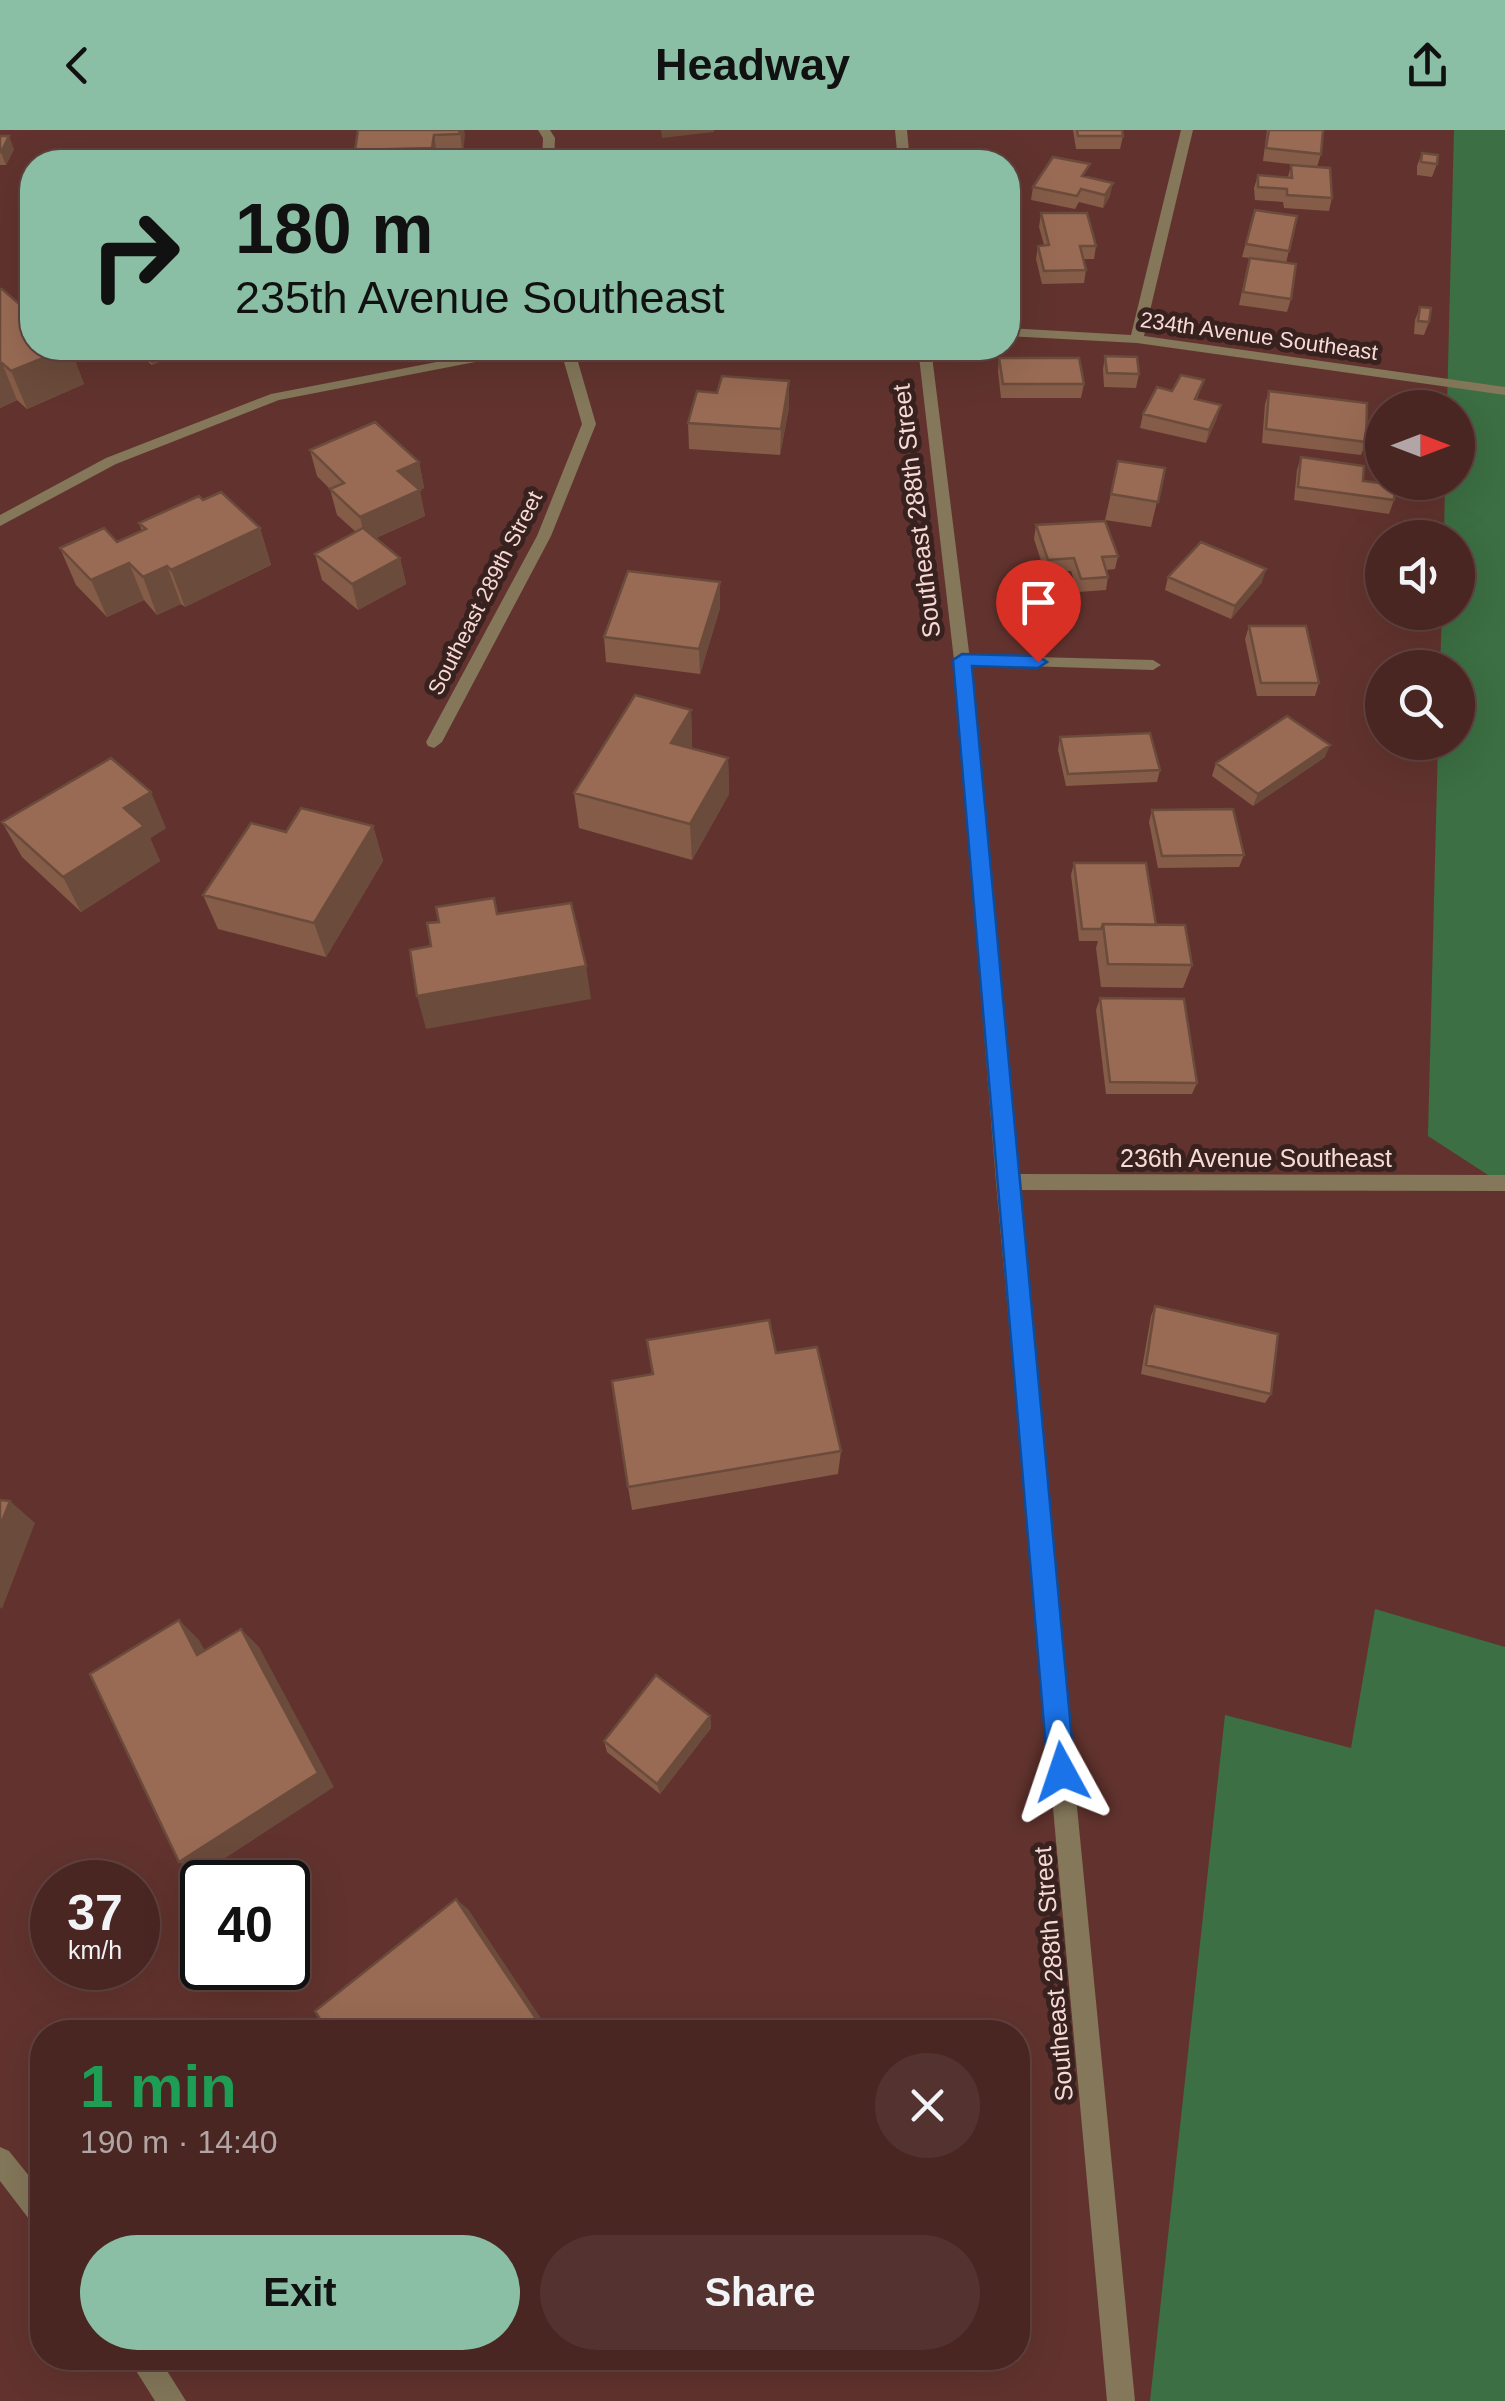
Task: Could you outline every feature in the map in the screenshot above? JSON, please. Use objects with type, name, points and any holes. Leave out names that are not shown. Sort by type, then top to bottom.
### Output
[{"type":"street","points":[[1137,339],[1186,130]]},
{"type":"street","name":"234th Avenue Southeast","points":[[1020,333],[1137,339],[1505,391]]},
{"type":"street","points":[[0,522],[111,462],[276,397],[466,360]]},
{"type":"street","name":"Southeast 289th Street","points":[[434,742],[544,536],[588,424],[571,360]]},
{"type":"street","name":"Southeast 288th Street","points":[[925,360],[962,660],[1006,1182],[1120,2401]]},
{"type":"street","points":[[962,660],[1153,664]]},
{"type":"street","name":"236th Avenue Southeast","points":[[1006,1182],[1505,1183]]},
{"type":"street","points":[[0,2160],[30,2198]]},
{"type":"street","points":[[150,2370],[172,2401]]},
{"type":"green space","points":[[1454,130],[1505,130],[1505,1186],[1428,1136],[1438,760],[1475,760],[1475,650],[1441,650],[1441,630],[1475,630],[1475,520],[1444,520],[1445,500],[1475,500],[1475,390],[1447,390]]},
{"type":"green space","points":[[1375,1609],[1505,1647],[1505,2401],[1150,2401],[1225,1715],[1351,1748]]},
{"type":"building","points":[[358,130],[460,130],[459,134],[434,135],[432,148],[355,150]]},
{"type":"building","points":[[1077,130],[1122,130],[1123,136],[1078,136]]},
{"type":"building","points":[[1269,130],[1323,130],[1321,154],[1266,148]]},
{"type":"building","points":[[0,136],[9,136],[1,152],[0,152]]},
{"type":"building","points":[[1422,153],[1438,155],[1437,164],[1421,162]]},
{"type":"building","points":[[1053,157],[1090,164],[1082,176],[1113,183],[1105,195],[1081,189],[1077,196],[1033,187]]},
{"type":"building","points":[[1291,165],[1330,168],[1332,198],[1287,195],[1287,189],[1258,187],[1258,175],[1292,178]]},
{"type":"building","points":[[1255,210],[1297,216],[1289,251],[1246,244]]},
{"type":"building","points":[[1041,213],[1087,213],[1096,246],[1080,246],[1086,270],[1044,271],[1038,246],[1049,245]]},
{"type":"building","points":[[1250,258],[1296,264],[1291,299],[1243,292]]},
{"type":"building","points":[[2,289],[20,305],[20,360],[38,360],[11,371],[0,363]]},
{"type":"building","points":[[1420,307],[1431,308],[1429,322],[1418,321]]},
{"type":"building","points":[[1105,356],[1137,357],[1139,374],[1107,373]]},
{"type":"building","points":[[1079,358],[1084,384],[1003,384],[999,360]]},
{"type":"building","points":[[1181,375],[1204,380],[1195,399],[1221,405],[1209,430],[1143,414],[1157,387],[1172,391]]},
{"type":"building","points":[[722,376],[789,381],[781,429],[688,423],[697,391],[717,393]]},
{"type":"building","points":[[1269,391],[1365,403],[1365,442],[1266,429]]},
{"type":"building","points":[[375,422],[419,462],[398,471],[420,490],[360,517],[330,489],[344,483],[310,450]]},
{"type":"building","points":[[1301,457],[1364,466],[1365,496],[1298,487]]},
{"type":"building","points":[[1118,461],[1165,468],[1158,502],[1111,494]]},
{"type":"building","points":[[221,492],[260,528],[171,570],[167,566],[143,577],[129,563],[91,580],[60,548],[104,528],[117,542],[146,529],[139,523],[199,496],[203,500]]},
{"type":"building","points":[[1105,521],[1118,556],[1102,557],[1108,577],[1081,579],[1074,558],[1048,560],[1036,525]]},
{"type":"building","points":[[363,528],[400,558],[352,584],[315,554]]},
{"type":"building","points":[[1201,542],[1266,569],[1235,606],[1168,577]]},
{"type":"building","points":[[628,571],[720,582],[699,649],[604,637]]},
{"type":"building","points":[[1249,626],[1306,626],[1319,683],[1261,683]]},
{"type":"building","points":[[635,695],[691,710],[671,743],[728,758],[690,824],[574,793]]},
{"type":"building","points":[[1287,716],[1330,745],[1258,794],[1216,763]]},
{"type":"building","points":[[1150,733],[1160,770],[1068,774],[1060,737]]},
{"type":"building","points":[[111,758],[151,792],[124,808],[144,826],[63,877],[2,822]]},
{"type":"building","points":[[301,808],[373,826],[314,923],[203,895],[251,823],[286,832]]},
{"type":"building","points":[[1233,809],[1244,855],[1162,856],[1152,810]]},
{"type":"building","points":[[1074,863],[1146,863],[1156,925],[1103,924],[1101,929],[1082,929]]},
{"type":"building","points":[[494,898],[497,914],[571,903],[586,966],[417,996],[410,950],[431,946],[427,923],[439,922],[436,907]]},
{"type":"building","points":[[1103,924],[1185,925],[1192,965],[1108,964]]},
{"type":"building","points":[[1100,998],[1184,999],[1197,1083],[1110,1082]]},
{"type":"building","points":[[1155,1306],[1278,1334],[1271,1394],[1146,1365]]},
{"type":"building","points":[[769,1320],[776,1353],[817,1347],[841,1451],[628,1487],[612,1381],[653,1374],[647,1340]]},
{"type":"building","points":[[0,1500],[10,1501],[0,1526]]},
{"type":"building","points":[[179,1620],[197,1655],[241,1629],[318,1773],[179,1862],[90,1674]]},
{"type":"building","points":[[656,1675],[710,1716],[657,1784],[604,1741]]},
{"type":"building","points":[[456,1899],[537,2020],[321,2020],[315,2011]]},
{"type":"route","points":[[1038,662],[962,660],[1062,1772]]}]
